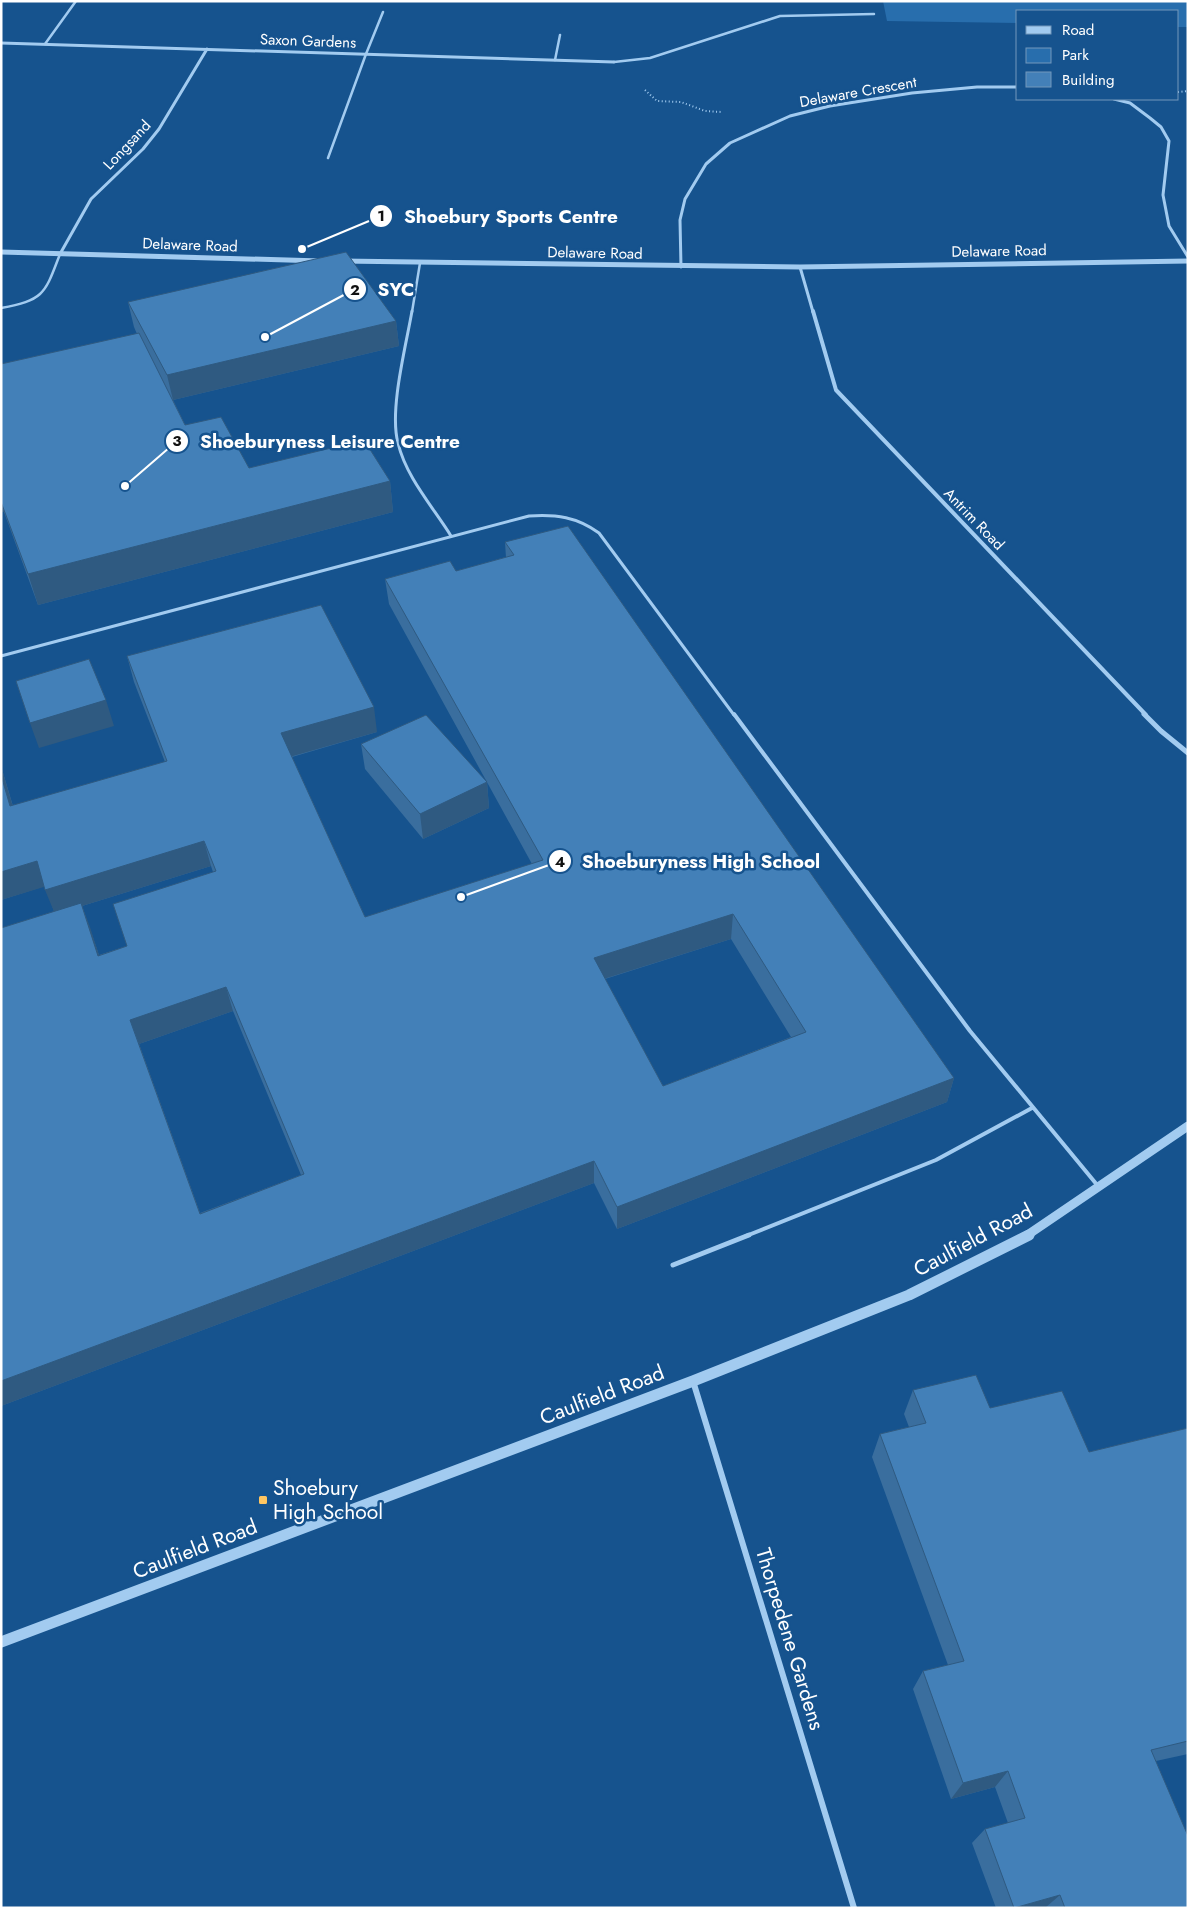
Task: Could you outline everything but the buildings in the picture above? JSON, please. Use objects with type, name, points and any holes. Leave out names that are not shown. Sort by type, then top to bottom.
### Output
[{"type":"street","points":[[45,44],[76,1]]},
{"type":"street","points":[[366,54],[383,12]]},
{"type":"street","name":"Saxon Gardens","points":[[1,43],[614,62]]},
{"type":"street","name":"Longsand","points":[[60,254],[91,199],[143,149],[159,129],[207,49]]},
{"type":"street","name":"Delaware Crescent","points":[[681,267],[680,220],[685,199],[706,164],[730,143],[790,116],[830,106],[912,92],[977,86],[1016,87]]},
{"type":"street","points":[[1118,100],[1130,103],[1150,118],[1161,127],[1169,141],[1163,195],[1169,226],[1188,257]]},
{"type":"street","name":"Delaware Road","points":[[1,252],[681,267],[1188,261]]},
{"type":"street","name":"Antrim Road","points":[[800,267],[836,390],[1161,731],[1188,753]]},
{"type":"street","name":"Caulfield Road","points":[[1,1642],[693,1381],[909,1295],[1034,1232],[1188,1126]]},
{"type":"street","name":"Thorpedene Gardens","points":[[693,1381],[854,1908]]},
{"type":"lane","points":[[614,62],[650,58],[780,16],[874,14]]},
{"type":"lane","points":[[555,60],[560,36]]},
{"type":"lane","points":[[328,158],[366,54]]},
{"type":"lane","points":[[1,308],[34,302],[42,295],[60,254]]},
{"type":"lane","points":[[420,262],[395,410],[395,427],[398,444],[405,462],[451,536]]},
{"type":"lane","points":[[1,656],[529,516],[548,514],[565,516],[586,522],[599,533],[970,1031],[1099,1187]]},
{"type":"lane","points":[[673,1265],[936,1160],[1032,1108]]},
{"type":"path","points":[[614,62],[657,101],[681,102],[705,111],[724,112]]},
{"type":"green space","points":[[883,1],[1188,1],[1188,27],[1179,27],[1179,10],[1016,10],[1016,23],[887,21]]},
{"type":"place","name":"Shoebury Sports Centre","points":[[302,249]]},
{"type":"place","name":"SYC","points":[[265,337]]},
{"type":"place","name":"Shoeburyness Leisure Centre","points":[[125,486]]},
{"type":"place","name":"Shoeburyness High School","points":[[461,897]]},
{"type":"place","name":"Shoebury High School","points":[[263,1500]]}]
